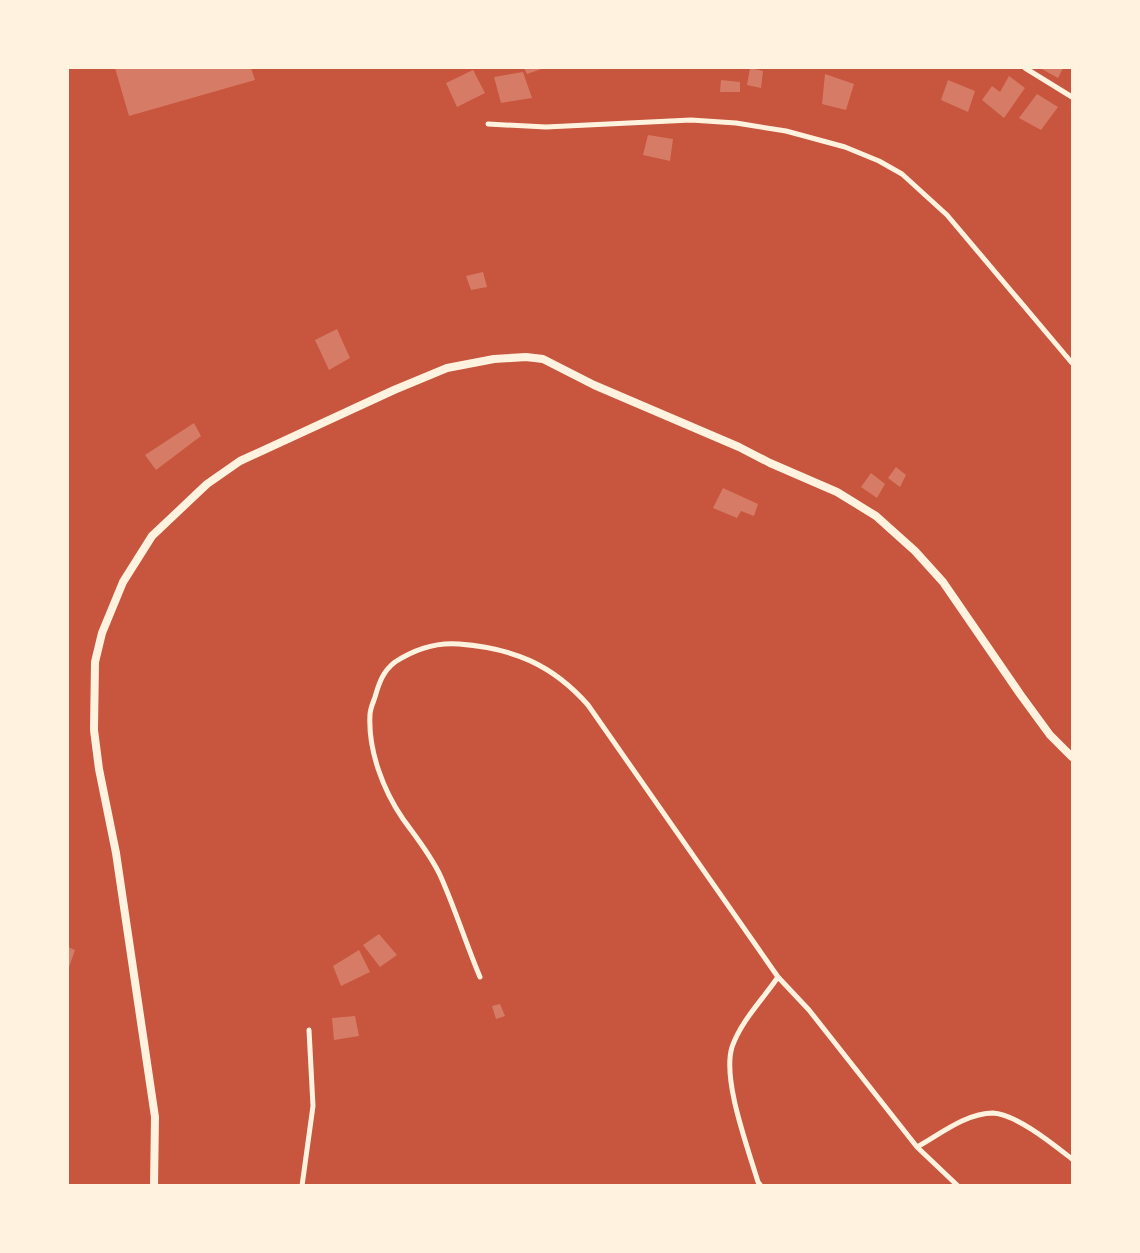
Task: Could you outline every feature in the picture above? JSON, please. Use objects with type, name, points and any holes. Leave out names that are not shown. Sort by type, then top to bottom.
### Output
[{"type":"main road","points":[[154,1186],[155,1117],[116,853],[99,769],[94,730],[95,662],[102,633],[123,582],[152,536],[207,484],[240,461],[447,368],[494,359],[526,357],[543,359],[594,385],[739,447],[770,463],[837,492],[876,516],[915,551],[943,582],[1050,735],[1072,758]]},
{"type":"street","points":[[1024,68],[1035,72],[1072,97]]},
{"type":"street","points":[[488,124],[546,127],[691,120],[736,123],[786,131],[845,147],[879,161],[902,174],[946,215],[1072,363]]},
{"type":"street","points":[[480,977],[440,875],[427,851],[393,804],[382,779],[370,734],[370,713],[380,680],[389,667],[408,654],[424,647],[439,644],[466,644],[519,655],[548,669],[570,686],[588,705],[778,977],[808,1010],[917,1148],[958,1186]]},
{"type":"street","points":[[759,1184],[732,1089],[730,1061],[732,1048],[737,1036],[778,977]]},
{"type":"street","points":[[302,1186],[313,1095],[309,1030]]},
{"type":"street","points":[[917,1148],[958,1124],[981,1115],[993,1113],[1006,1115],[1032,1130],[1072,1159]]},
{"type":"building","points":[[115,68],[251,68],[255,80],[129,116]]},
{"type":"building","points":[[524,68],[544,68],[527,74]]},
{"type":"building","points":[[750,68],[763,71],[761,88],[747,85]]},
{"type":"building","points":[[1040,68],[1063,68],[1058,78]]},
{"type":"building","points":[[473,70],[485,93],[457,107],[446,83]]},
{"type":"building","points":[[523,72],[532,98],[501,103],[494,77]]},
{"type":"building","points":[[825,74],[854,84],[846,110],[822,104]]},
{"type":"building","points":[[1009,76],[1025,88],[1004,118],[982,100],[992,86],[1000,92]]},
{"type":"building","points":[[721,80],[740,82],[740,92],[720,92]]},
{"type":"building","points":[[948,80],[975,91],[968,112],[941,100]]},
{"type":"building","points":[[1037,94],[1058,107],[1041,130],[1019,118]]},
{"type":"building","points":[[648,135],[673,139],[670,161],[643,155]]},
{"type":"building","points":[[483,272],[487,287],[471,290],[466,276]]},
{"type":"building","points":[[337,329],[350,358],[329,370],[315,340]]},
{"type":"building","points":[[194,423],[201,436],[156,470],[145,455]]},
{"type":"building","points":[[896,467],[906,475],[900,487],[888,478]]},
{"type":"building","points":[[871,473],[885,484],[877,498],[861,487]]},
{"type":"building","points":[[723,488],[758,504],[754,516],[741,511],[737,518],[713,508]]},
{"type":"building","points":[[379,934],[397,955],[380,967],[363,945]]},
{"type":"building","points":[[68,947],[75,950],[68,970]]},
{"type":"building","points":[[359,950],[370,972],[341,986],[333,966]]},
{"type":"building","points":[[500,1004],[505,1016],[496,1019],[492,1006]]},
{"type":"building","points":[[355,1016],[359,1036],[334,1040],[332,1018]]}]
